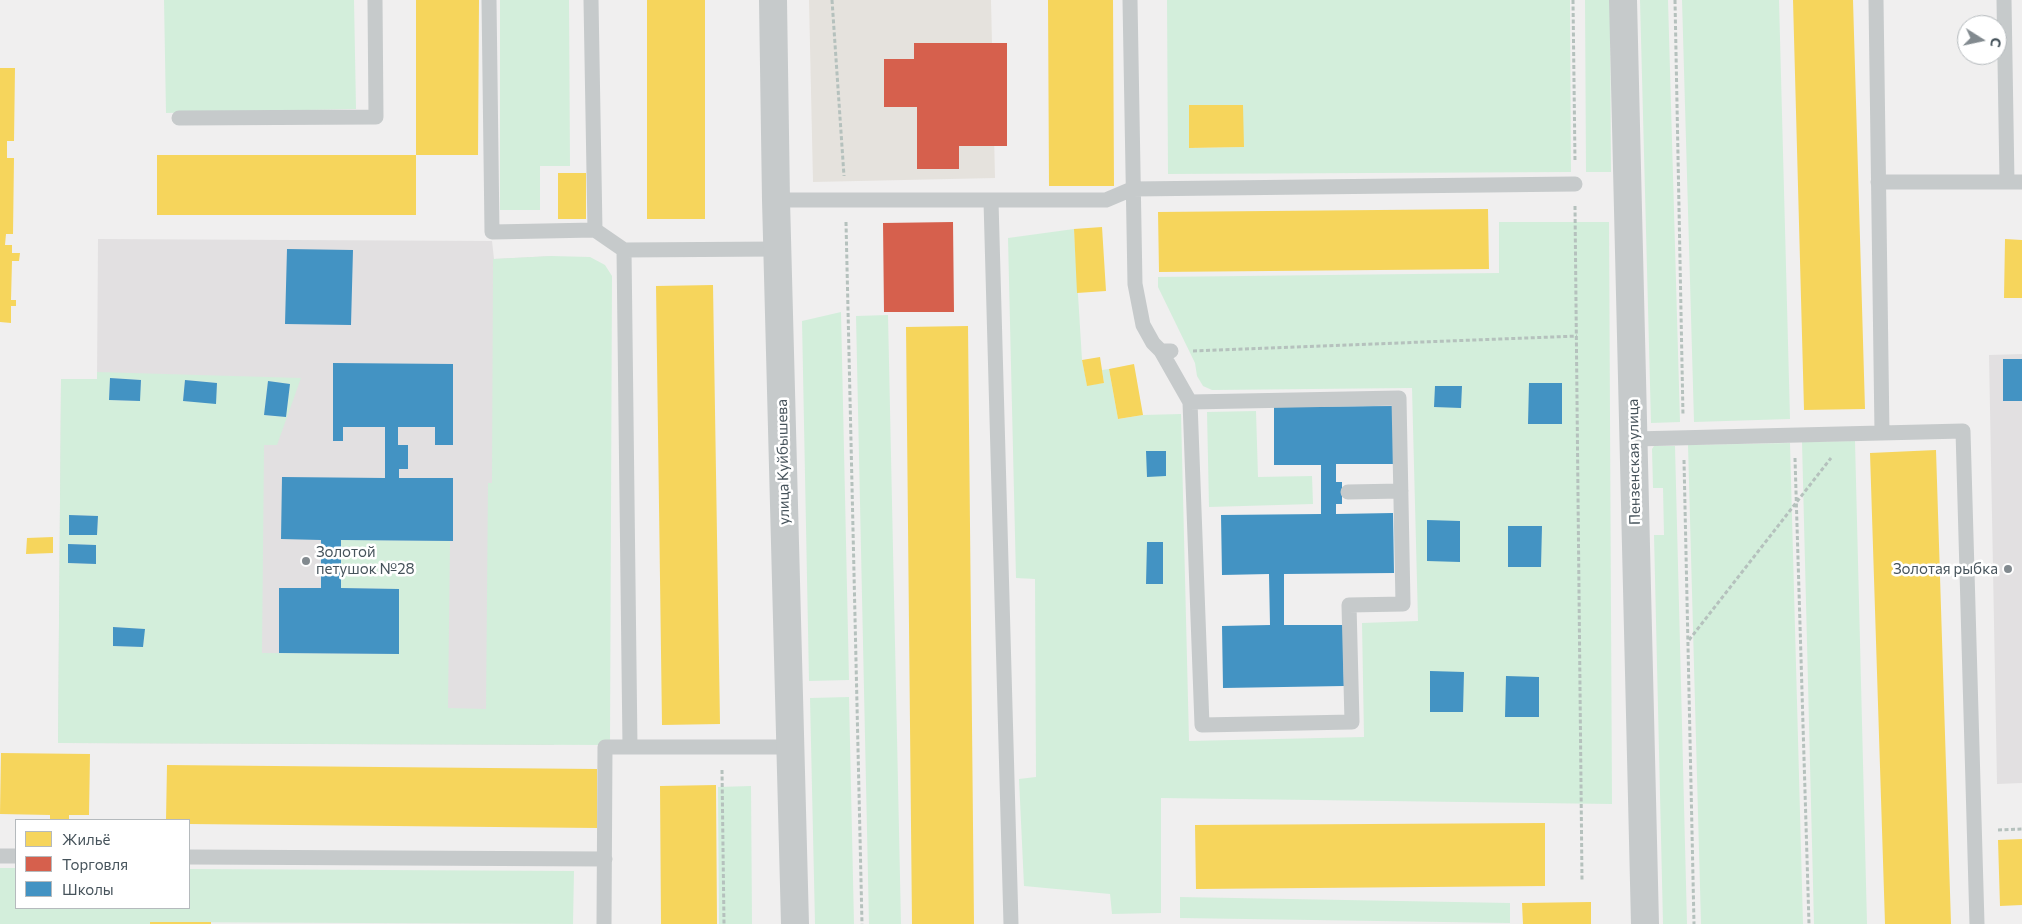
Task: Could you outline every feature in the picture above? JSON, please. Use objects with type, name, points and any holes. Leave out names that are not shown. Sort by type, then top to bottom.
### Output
[{"type":"street","name":"улица Куйбышева","points":[[774,0],[776,200],[795,924]]},
{"type":"street","name":"Пензенская улица","points":[[1623,0],[1645,924]]},
{"type":"lane","points":[[178,118],[376,117],[374,0]]},
{"type":"lane","points":[[488,0],[492,232],[595,230],[624,250],[778,249]]},
{"type":"lane","points":[[591,0],[595,230]]},
{"type":"lane","points":[[1130,0],[1135,284],[1138,309],[1143,325],[1153,344],[1167,351],[1190,402],[1202,725],[1352,722],[1349,605],[1403,604],[1399,398],[1190,402]]},
{"type":"lane","points":[[1876,0],[1882,433]]},
{"type":"lane","points":[[1878,182],[2014,182],[2004,0]]},
{"type":"lane","points":[[776,200],[846,199],[991,202],[1106,200],[1132,189],[1575,184]]},
{"type":"lane","points":[[991,202],[1011,924]]},
{"type":"lane","points":[[624,250],[630,747]]},
{"type":"lane","points":[[1634,439],[1963,431],[1977,924]]},
{"type":"lane","points":[[1348,492],[1401,491]]},
{"type":"lane","points":[[604,924],[605,747],[789,747]]},
{"type":"lane","points":[[0,856],[15,856]]},
{"type":"lane","points":[[190,857],[605,859]]},
{"type":"path","points":[[832,0],[846,199],[862,924]]},
{"type":"path","points":[[1574,0],[1582,880]]},
{"type":"path","points":[[1675,0],[1694,924]]},
{"type":"path","points":[[1167,351],[1577,336]]},
{"type":"path","points":[[1688,641],[1850,434]]},
{"type":"path","points":[[1795,435],[1809,924]]},
{"type":"path","points":[[722,748],[724,924]]},
{"type":"shaded area","points":[[809,0],[991,0],[995,178],[813,182]]},
{"type":"shaded area","name":"Золотой петушок №28","points":[[98,239],[492,241],[494,259],[552,256],[554,745],[58,743],[61,379],[97,379]]},
{"type":"shaded area","name":"Золотая рыбка","points":[[2022,354],[2022,783],[1997,784],[1989,355]]},
{"type":"green space","points":[[164,0],[354,0],[356,109],[166,113]]},
{"type":"green space","points":[[500,0],[569,0],[570,166],[540,166],[540,210],[500,210]]},
{"type":"green space","points":[[1167,0],[1570,0],[1571,172],[1168,174]],"holes":[[[1189,105],[1243,105],[1243,147],[1189,148]]]},
{"type":"green space","points":[[1585,0],[1610,0],[1611,172],[1586,172]]},
{"type":"green space","points":[[1640,0],[1668,0],[1680,422],[1651,423]]},
{"type":"green space","points":[[1682,0],[1779,0],[1790,419],[1694,422]]},
{"type":"green space","points":[[1499,222],[1609,222],[1612,804],[1161,798],[1161,913],[1112,914],[1110,894],[1024,886],[1019,779],[1036,777],[1035,579],[1016,578],[1008,238],[1074,229],[1082,360],[1087,385],[1104,383],[1102,370],[1109,369],[1118,419],[1143,415],[1181,414],[1189,741],[1364,737],[1362,623],[1418,621],[1412,388],[1212,390],[1203,386],[1197,376],[1195,363],[1158,287],[1158,277],[1499,273]]},
{"type":"green space","points":[[552,256],[590,257],[605,265],[612,276],[610,745],[58,743],[61,379],[97,379],[97,372],[301,378],[277,445],[264,445],[262,653],[399,654],[399,589],[341,588],[341,540],[450,541],[448,708],[486,709],[488,483],[492,483],[493,259]],"holes":[[[110,378],[141,380],[139,401],[109,400]],[[185,380],[217,383],[215,403],[183,401]],[[268,381],[290,384],[286,417],[264,415]],[[69,515],[98,516],[97,535],[69,535]],[[68,544],[96,545],[96,564],[68,563]],[[114,627],[144,629],[143,647],[113,646]]]},
{"type":"green space","points":[[841,312],[849,680],[809,681],[802,321]]},
{"type":"green space","points":[[888,315],[901,924],[869,924],[856,316]]},
{"type":"green space","points":[[1256,411],[1258,477],[1312,476],[1313,504],[1209,507],[1207,412]]},
{"type":"green space","points":[[1855,441],[1867,924],[1814,924],[1802,442]]},
{"type":"green space","points":[[1790,443],[1803,924],[1701,924],[1688,445]]},
{"type":"green space","points":[[1654,446],[1675,446],[1687,924],[1663,924],[1654,535],[1664,535],[1663,488],[1653,488],[1652,449]]},
{"type":"green space","points":[[849,697],[854,924],[815,924],[810,698]]},
{"type":"green space","points":[[751,786],[752,924],[719,924],[718,787]]},
{"type":"green space","points":[[0,868],[15,868],[15,909],[190,909],[190,869],[574,871],[573,924],[150,922],[150,924],[0,924]]},
{"type":"green space","points":[[1180,897],[1510,903],[1510,923],[1180,918]]},
{"type":"building: Жильё","points":[[416,0],[479,0],[478,155],[416,155]]},
{"type":"building: Жильё","points":[[647,0],[705,0],[705,219],[647,219]]},
{"type":"building: Жильё","points":[[1048,0],[1113,0],[1114,186],[1049,186]]},
{"type":"building: Жильё","points":[[1793,0],[1853,0],[1865,409],[1804,410]]},
{"type":"building: Жильё","points":[[0,68],[15,68],[14,141],[7,141],[7,158],[14,158],[13,234],[6,234],[5,245],[12,245],[12,253],[20,253],[19,261],[12,261],[11,300],[16,300],[16,306],[11,306],[11,323],[0,322]]},
{"type":"building: Жильё","points":[[1189,105],[1243,105],[1244,147],[1189,148]]},
{"type":"building: Жильё","points":[[157,155],[416,155],[416,215],[157,215]]},
{"type":"building: Жильё","points":[[558,173],[586,173],[586,219],[558,219]]},
{"type":"building: Жильё","points":[[1488,209],[1489,269],[1159,272],[1158,212]]},
{"type":"building: Жильё","points":[[1102,227],[1106,291],[1077,293],[1074,229]]},
{"type":"building: Жильё","points":[[2005,239],[2022,240],[2022,298],[2004,298]]},
{"type":"building: Жильё","points":[[713,285],[720,724],[662,725],[656,286]]},
{"type":"building: Жильё","points":[[968,326],[974,924],[912,924],[906,327]]},
{"type":"building: Жильё","points":[[1100,357],[1104,383],[1087,386],[1082,360]]},
{"type":"building: Жильё","points":[[1134,364],[1143,415],[1118,419],[1109,369]]},
{"type":"building: Жильё","points":[[1936,450],[1951,924],[1885,924],[1870,453]]},
{"type":"building: Жильё","points":[[53,537],[53,553],[26,554],[27,538]]},
{"type":"building: Жильё","points":[[1,753],[90,754],[89,815],[69,815],[69,819],[50,819],[50,815],[0,814]]},
{"type":"building: Жильё","points":[[167,765],[597,769],[597,828],[190,824],[190,819],[166,819]]},
{"type":"building: Жильё","points":[[716,785],[717,924],[661,924],[660,786]]},
{"type":"building: Жильё","points":[[1545,823],[1545,886],[1196,889],[1195,825]]},
{"type":"building: Жильё","points":[[2022,839],[2022,905],[2000,906],[1998,840]]},
{"type":"building: Жильё","points":[[1591,902],[1591,924],[1523,924],[1522,903]]},
{"type":"building: Жильё","points":[[150,922],[211,922],[211,924],[150,924]]},
{"type":"building: Торговля","points":[[914,43],[1007,43],[1007,146],[959,146],[959,169],[917,169],[917,107],[884,107],[884,59],[914,59]]},
{"type":"building: Торговля","points":[[953,222],[954,312],[884,312],[883,223]]},
{"type":"building: Школы","points":[[287,249],[353,250],[351,325],[285,324]]},
{"type":"building: Школы","points":[[2003,359],[2022,359],[2022,401],[2003,401]]},
{"type":"building: Школы","points":[[333,363],[453,364],[453,445],[435,445],[435,427],[398,427],[398,445],[408,445],[408,469],[399,469],[399,478],[453,478],[453,541],[341,540],[341,588],[399,589],[399,654],[279,653],[279,588],[321,588],[321,540],[281,539],[282,477],[385,478],[385,427],[343,427],[343,441],[333,441]]},
{"type":"building: Школы","points":[[110,378],[141,380],[140,401],[109,400]]},
{"type":"building: Школы","points":[[185,380],[217,383],[216,404],[183,401]]},
{"type":"building: Школы","points":[[268,381],[290,384],[286,417],[264,415]]},
{"type":"building: Школы","points":[[1529,383],[1562,383],[1562,424],[1528,424]]},
{"type":"building: Школы","points":[[1435,386],[1462,386],[1461,408],[1434,407]]},
{"type":"building: Школы","points":[[1394,406],[1395,464],[1336,464],[1336,482],[1342,482],[1342,504],[1336,504],[1336,514],[1393,513],[1394,573],[1284,574],[1284,625],[1343,625],[1344,686],[1223,688],[1222,626],[1270,625],[1269,574],[1222,575],[1221,515],[1321,514],[1321,465],[1274,465],[1274,407]]},
{"type":"building: Школы","points":[[1146,451],[1166,451],[1166,476],[1147,477]]},
{"type":"building: Школы","points":[[69,515],[98,516],[97,535],[69,535]]},
{"type":"building: Школы","points":[[1427,520],[1460,521],[1460,562],[1427,561]]},
{"type":"building: Школы","points":[[1508,526],[1542,526],[1541,567],[1508,567]]},
{"type":"building: Школы","points":[[1147,542],[1163,542],[1163,584],[1146,584]]},
{"type":"building: Школы","points":[[68,544],[96,545],[96,564],[68,563]]},
{"type":"building: Школы","points":[[113,627],[145,629],[143,647],[113,646]]},
{"type":"building: Школы","points":[[1430,671],[1464,672],[1463,712],[1430,712]]},
{"type":"building: Школы","points":[[1506,676],[1539,677],[1539,717],[1505,717]]},
{"type":"place","name":"Золотой петушок №28","points":[[306,561]]},
{"type":"place","name":"Золотая рыбка","points":[[2008,569]]}]
